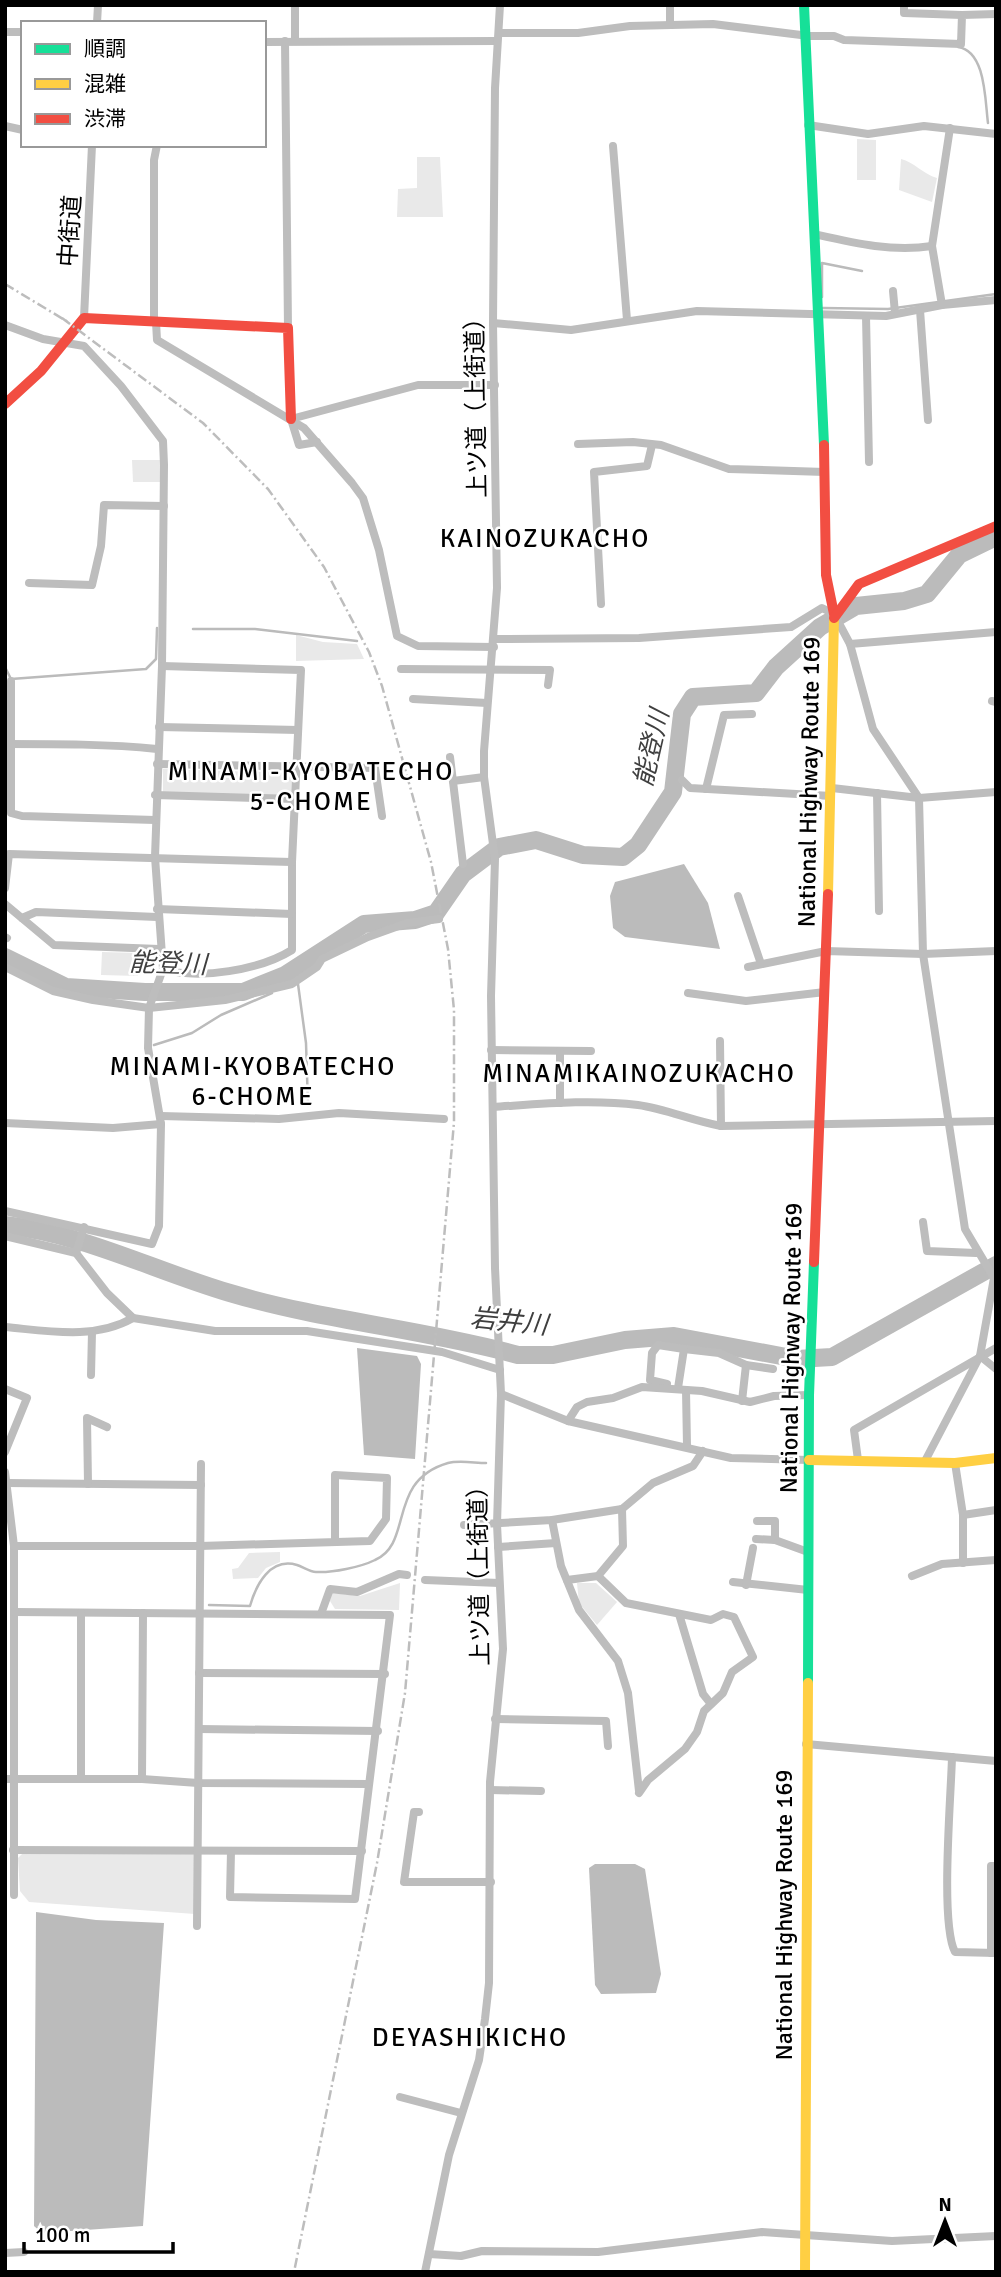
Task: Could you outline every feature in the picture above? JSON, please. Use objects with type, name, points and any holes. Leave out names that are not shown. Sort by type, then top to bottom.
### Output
[{"type":"main road","points":[[804,5],[825,472],[826,575],[834,614]]},
{"type":"main road","points":[[5,404],[85,318],[155,321],[288,328],[291,419]]},
{"type":"main road","name":"National Highway Route 169","points":[[805,2272],[809,1395],[832,792],[834,614],[859,583],[996,526]]},
{"type":"main road","points":[[809,1460],[955,1463],[996,1458]]},
{"type":"street","points":[[295,5],[295,41]]},
{"type":"street","name":"上ツ道（上街道）","points":[[425,2272],[449,2155],[479,2060],[485,2019],[489,1983],[490,1790],[503,1648],[497,1524],[501,1394],[491,1050],[495,858],[484,777],[487,704],[495,643],[493,323],[500,5]]},
{"type":"street","points":[[670,5],[670,24]]},
{"type":"street","points":[[904,5],[904,13],[996,14]]},
{"type":"street","points":[[266,41],[498,37],[670,24],[713,24],[834,36],[844,40],[961,44],[962,15]]},
{"type":"street","points":[[285,41],[288,328]]},
{"type":"street","points":[[808,125],[868,134],[924,127],[996,134]]},
{"type":"street","points":[[942,305],[933,246],[950,128]]},
{"type":"street","points":[[613,146],[627,320]]},
{"type":"street","name":"中街道","points":[[85,318],[92,147]]},
{"type":"street","points":[[157,147],[154,160],[157,340],[291,419],[317,442],[363,498],[379,550],[397,636],[418,646],[666,636],[791,627],[822,608],[834,614],[850,644],[873,729],[919,798],[923,954],[951,1122],[965,1229],[978,1255],[993,1276],[980,1356],[925,1461]]},
{"type":"street","points":[[814,234],[881,248],[933,246]]},
{"type":"street","points":[[892,291],[895,313]]},
{"type":"street","points":[[493,323],[572,330],[697,311],[866,316],[996,300]]},
{"type":"street","points":[[920,310],[928,420]]},
{"type":"street","points":[[866,316],[869,462]]},
{"type":"street","points":[[5,325],[43,339],[84,345],[121,386],[163,441],[164,506],[162,666],[155,795],[157,913],[163,969],[150,1005],[148,1048],[161,1120],[159,1226],[152,1244],[5,1211]]},
{"type":"street","points":[[291,419],[418,386],[495,385]]},
{"type":"street","points":[[291,419],[299,445],[317,442]]},
{"type":"street","points":[[578,444],[630,442],[652,445],[729,469],[825,472]]},
{"type":"street","points":[[601,604],[590,471],[647,466],[652,445]]},
{"type":"street","points":[[29,583],[92,584],[101,546],[104,505],[164,506]]},
{"type":"street","points":[[850,644],[996,632]]},
{"type":"street","points":[[162,666],[301,670],[292,862],[292,950],[256,967],[181,975],[163,969]]},
{"type":"street","points":[[401,669],[550,670],[548,685]]},
{"type":"street","points":[[11,681],[7,744],[11,813],[22,816],[155,820]]},
{"type":"street","points":[[413,699],[487,704]]},
{"type":"street","points":[[706,789],[724,715],[751,713]]},
{"type":"street","points":[[159,727],[298,730]]},
{"type":"street","points":[[7,744],[81,747],[114,744],[158,749]]},
{"type":"street","points":[[450,757],[463,864]]},
{"type":"street","points":[[157,764],[375,768],[382,816]]},
{"type":"street","points":[[453,781],[484,777]]},
{"type":"street","points":[[682,780],[690,788],[877,793],[919,798],[996,792]]},
{"type":"street","points":[[877,793],[879,911]]},
{"type":"street","points":[[155,795],[295,799]]},
{"type":"street","points":[[5,888],[9,854],[292,862]]},
{"type":"street","points":[[738,896],[761,964]]},
{"type":"street","points":[[5,904],[54,945],[159,949]]},
{"type":"street","points":[[22,918],[36,912],[292,914]]},
{"type":"street","points":[[5,967],[53,991],[150,1005],[225,1000],[292,984],[317,967],[322,959],[368,937],[407,923],[439,919]]},
{"type":"street","points":[[748,967],[826,951],[923,954],[996,951]]},
{"type":"street","points":[[688,993],[746,1001],[825,992]]},
{"type":"street","points":[[720,1041],[721,1126]]},
{"type":"street","points":[[491,1050],[591,1051]]},
{"type":"street","points":[[560,1051],[561,1103]]},
{"type":"street","points":[[493,1107],[561,1103],[639,1105],[695,1122],[721,1126],[996,1122]]},
{"type":"street","points":[[5,1123],[113,1128],[161,1120],[279,1119],[339,1113],[444,1119]]},
{"type":"street","points":[[923,1222],[928,1251],[978,1255]]},
{"type":"street","points":[[77,1251],[84,1229]]},
{"type":"street","points":[[5,1236],[77,1251],[107,1293],[133,1318],[215,1331],[307,1331],[442,1352],[500,1370]]},
{"type":"street","points":[[5,1327],[92,1332],[113,1329],[133,1318]]},
{"type":"street","points":[[91,1375],[92,1332]]},
{"type":"street","points":[[667,1387],[666,1382],[650,1380],[652,1353],[658,1345],[719,1353],[746,1365],[773,1370]]},
{"type":"street","points":[[858,1460],[854,1430],[996,1348]]},
{"type":"street","points":[[684,1349],[682,1389],[687,1446]]},
{"type":"street","points":[[980,1356],[996,1369]]},
{"type":"street","points":[[742,1401],[746,1365]]},
{"type":"street","points":[[568,1421],[577,1407],[587,1402],[613,1398],[642,1387],[682,1389],[742,1401],[774,1396],[809,1395]]},
{"type":"street","points":[[5,1389],[27,1398],[5,1452]]},
{"type":"street","points":[[501,1394],[568,1421],[731,1458],[809,1460]]},
{"type":"street","points":[[88,1484],[87,1418],[107,1427]]},
{"type":"street","points":[[464,1525],[552,1520],[622,1509],[653,1483],[694,1466],[703,1451]]},
{"type":"street","points":[[955,1463],[963,1516],[963,1563]]},
{"type":"street","points":[[197,1926],[201,1464]]},
{"type":"street","points":[[5,1472],[14,1546],[10,1577],[15,1612],[10,1644],[9,1779],[14,1895]]},
{"type":"street","points":[[14,1546],[200,1546],[370,1541],[386,1519],[387,1478],[335,1475],[335,1542]]},
{"type":"street","points":[[7,1483],[201,1485]]},
{"type":"street","points":[[567,1580],[598,1576],[623,1546],[622,1509]]},
{"type":"street","points":[[963,1516],[996,1510]]},
{"type":"street","points":[[552,1520],[556,1543],[579,1611],[618,1661],[628,1693],[639,1793],[648,1780],[685,1749],[711,1704],[723,1693],[732,1672],[753,1657],[734,1617],[723,1614],[710,1620],[626,1603],[598,1576]]},
{"type":"street","points":[[757,1521],[775,1521],[775,1540]]},
{"type":"street","points":[[746,1585],[754,1543],[775,1540],[808,1552]]},
{"type":"street","points":[[498,1547],[556,1543]]},
{"type":"street","points":[[912,1576],[942,1564],[996,1560]]},
{"type":"street","points":[[321,1614],[330,1589],[357,1592],[399,1574],[407,1575]]},
{"type":"street","points":[[425,1580],[499,1583]]},
{"type":"street","points":[[733,1582],[808,1590]]},
{"type":"street","points":[[15,1612],[390,1615],[378,1731],[368,1784],[355,1899],[230,1897],[230,1851]]},
{"type":"street","points":[[81,1613],[81,1779]]},
{"type":"street","points":[[142,1779],[143,1613]]},
{"type":"street","points":[[679,1614],[703,1694],[711,1704]]},
{"type":"street","points":[[199,1673],[385,1674]]},
{"type":"street","points":[[495,1720],[606,1721],[608,1746]]},
{"type":"street","points":[[199,1729],[378,1731]]},
{"type":"street","points":[[806,1744],[996,1761]]},
{"type":"street","points":[[952,1757],[948,1899],[951,1945],[955,1952],[993,1953],[990,1866],[996,1866]]},
{"type":"street","points":[[9,1779],[368,1784]]},
{"type":"street","points":[[490,1790],[541,1791]]},
{"type":"street","points":[[419,1811],[414,1811],[404,1882],[491,1882]]},
{"type":"street","points":[[13,1850],[362,1852]]},
{"type":"street","points":[[400,2097],[461,2113]]},
{"type":"street","points":[[429,2254],[461,2256],[482,2250],[598,2252],[677,2240],[762,2232],[892,2241],[996,2236]]},
{"type":"street","points":[[5,2253],[24,2252]]},
{"type":"shaded area","points":[[857,139],[876,140],[876,180],[857,180]]},
{"type":"shaded area","points":[[417,157],[440,157],[443,217],[397,217],[398,189],[417,188]]},
{"type":"shaded area","points":[[901,159],[937,178],[932,202],[899,190]]},
{"type":"shaded area","points":[[132,460],[161,460],[162,482],[133,482]]},
{"type":"shaded area","points":[[296,635],[323,642],[357,644],[364,659],[296,661]]},
{"type":"shaded area","points":[[163,769],[292,773],[291,796],[163,792]]},
{"type":"shaded area","points":[[684,864],[708,903],[720,949],[625,937],[613,928],[610,896],[615,882]]},
{"type":"shaded area","points":[[102,952],[139,953],[138,976],[101,975]]},
{"type":"shaded area","points":[[357,1348],[417,1356],[421,1364],[415,1459],[364,1455]]},
{"type":"shaded area","points":[[280,1552],[280,1562],[266,1568],[258,1578],[233,1579],[232,1569],[238,1568],[249,1553]]},
{"type":"shaded area","points":[[400,1583],[399,1610],[335,1609],[330,1601],[332,1593],[360,1596]]},
{"type":"shaded area","points":[[577,1583],[596,1583],[617,1602],[597,1625],[579,1603]]},
{"type":"shaded area","points":[[22,1854],[195,1854],[195,1914],[29,1902],[20,1891],[18,1858]]},
{"type":"shaded area","points":[[595,1864],[635,1864],[645,1869],[661,1974],[656,1993],[601,1994],[595,1985],[589,1868]]},
{"type":"shaded area","points":[[36,1912],[96,1920],[164,1923],[143,2226],[42,2233],[34,2226]]},
{"type":"waterway","points":[[958,47],[974,57],[979,67],[985,90],[988,123]]},
{"type":"waterway","points":[[822,297],[822,263],[862,271]]},
{"type":"waterway","points":[[823,308],[888,309],[996,294]]},
{"type":"waterway","name":"能登川","points":[[5,957],[66,987],[145,992],[243,992],[285,975],[364,924],[415,920],[436,913],[463,874],[499,847],[536,840],[583,855],[623,857],[638,845],[673,792],[682,714],[693,697],[756,693],[776,667],[820,627],[856,606],[904,601],[927,594],[959,555],[996,537]]},
{"type":"waterway","points":[[5,667],[11,679],[146,669],[156,659],[157,628]]},
{"type":"waterway","points":[[193,629],[255,629],[357,641]]},
{"type":"waterway","points":[[298,984],[306,1043],[308,1106]]},
{"type":"waterway","points":[[154,1045],[192,1033],[221,1015],[272,993]]},
{"type":"waterway","name":"岩井川","points":[[5,1225],[63,1236],[265,1303],[446,1338],[518,1355],[553,1355],[625,1340],[674,1336],[797,1359],[832,1357],[996,1265]]},
{"type":"waterway","points":[[209,1605],[250,1606],[260,1582],[279,1565],[297,1565],[311,1571],[323,1572],[375,1560],[387,1552],[394,1540],[408,1497],[416,1483],[429,1472],[448,1463],[486,1463]]},
{"type":"railway","points":[[5,284],[68,322]]},
{"type":"railway","points":[[62,318],[203,423],[268,489],[324,567],[369,652],[382,686],[431,862],[448,949],[454,1010],[454,1122],[405,1693],[377,1863],[294,2272]]},
{"type":"traffic: fast","points":[[804,5],[824,445]]},
{"type":"traffic: fast","points":[[808,1683],[809,1395],[814,1262]]},
{"type":"traffic: slow","points":[[828,894],[834,618]]},
{"type":"traffic: slow","points":[[809,1460],[955,1463],[996,1458]]},
{"type":"traffic: slow","points":[[805,2272],[808,1683]]},
{"type":"traffic: jam","points":[[5,404],[41,371],[84,318],[288,328],[291,419]]},
{"type":"traffic: jam","points":[[824,445],[826,575],[834,614]]},
{"type":"traffic: jam","points":[[834,618],[859,584],[996,526]]},
{"type":"traffic: jam","points":[[814,1262],[828,894]]},
{"type":"district","name":"KAINOZUKACHO","points":[[545,539]]},
{"type":"district","name":"MINAMI-KYOBATECHO 5-CHOME","points":[[311,787]]},
{"type":"district","name":"MINAMIKAINOZUKACHO","points":[[639,1074]]},
{"type":"district","name":"MINAMI-KYOBATECHO 6-CHOME","points":[[253,1082]]},
{"type":"district","name":"DEYASHIKICHO","points":[[470,2038]]}]
